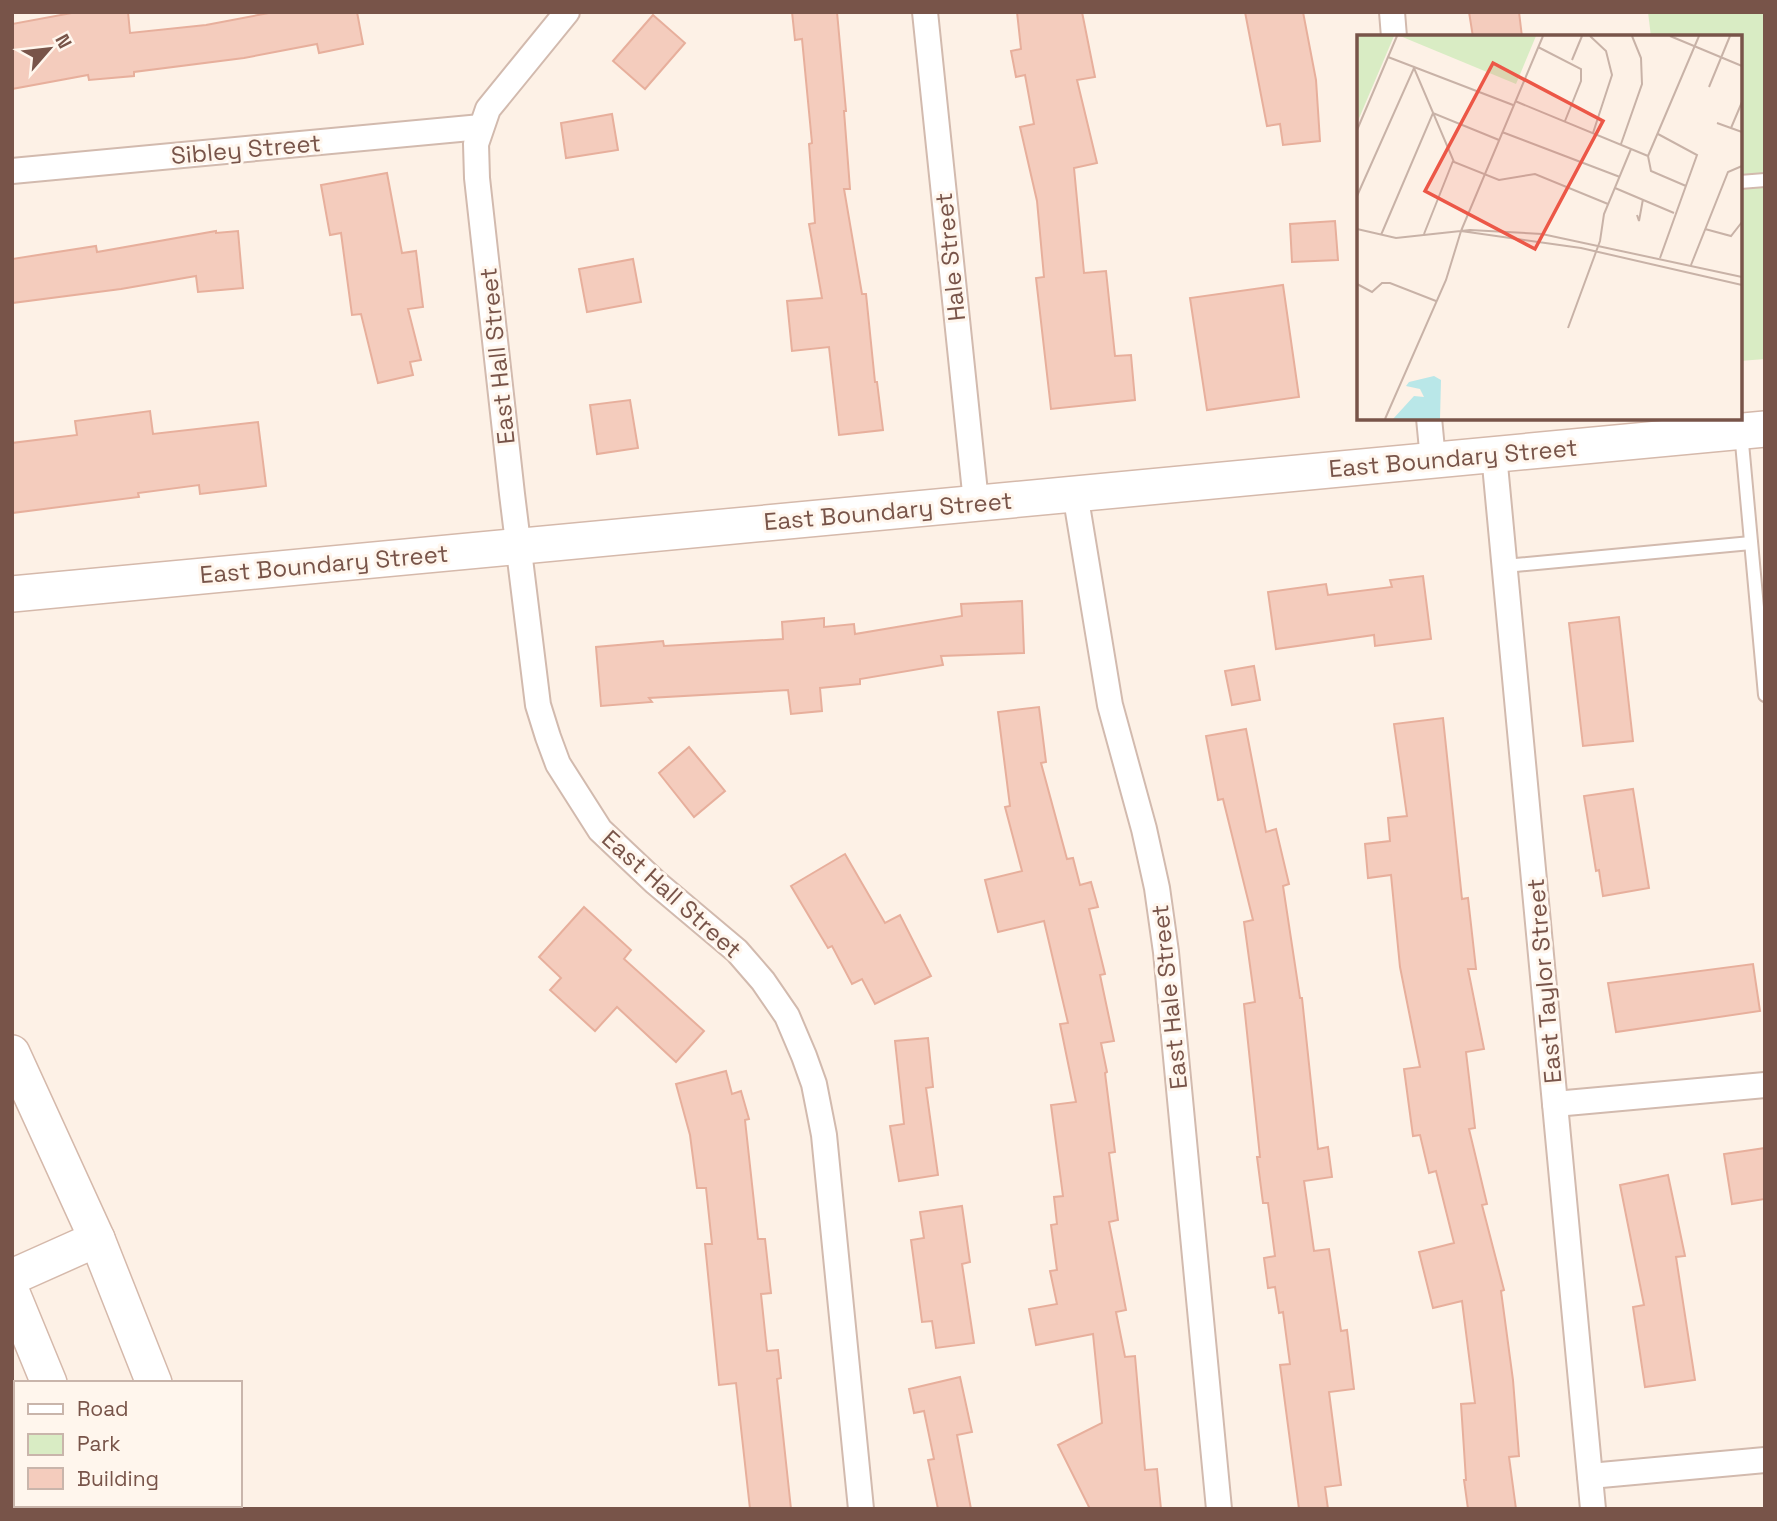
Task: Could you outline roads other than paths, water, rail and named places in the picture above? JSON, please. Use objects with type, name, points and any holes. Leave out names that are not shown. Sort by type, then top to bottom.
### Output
[{"type":"main road","name":"East Boundary Street","points":[[12,594],[1753,430]]},
{"type":"main road","points":[[12,1053],[97,1239],[153,1381]]},
{"type":"main road","points":[[12,1277],[97,1239]]},
{"type":"main road","points":[[12,1293],[47,1381]]},
{"type":"street","name":"East Hall Street","points":[[566,12],[488,109],[476,144],[477,178],[538,705],[558,764],[600,830],[655,883],[737,951],[763,981],[787,1016],[814,1084],[830,1177],[861,1509]]},
{"type":"street","name":"Hale Street","points":[[925,12],[976,502]]},
{"type":"street","points":[[1392,12],[1394,35]]},
{"type":"street","name":"Sibley Street","points":[[12,171],[481,127]]},
{"type":"street","points":[[1429,420],[1433,460]]},
{"type":"street","name":"East Taylor Street","points":[[1494,454],[1593,1509]]},
{"type":"street","name":"East Hale Street","points":[[1074,493],[1110,705],[1157,888],[1167,966],[1219,1509]]},
{"type":"street","points":[[1555,1104],[1765,1085]]},
{"type":"street","points":[[1590,1476],[1765,1460]]},
{"type":"lane","points":[[1742,182],[1765,180]]},
{"type":"lane","points":[[1753,430],[1751,543],[1765,695]]},
{"type":"lane","points":[[1505,566],[1751,543]]}]
